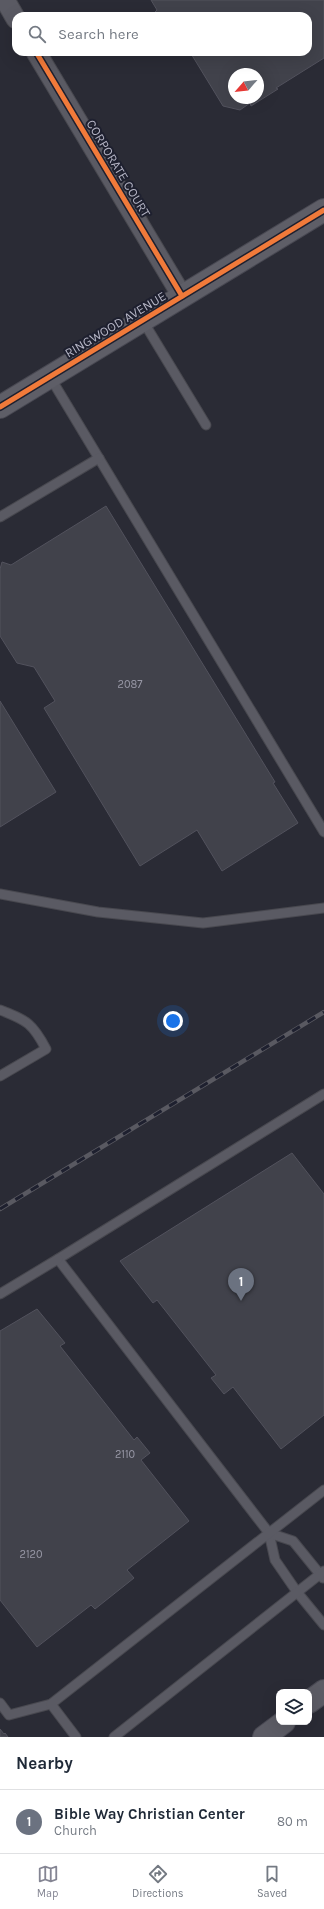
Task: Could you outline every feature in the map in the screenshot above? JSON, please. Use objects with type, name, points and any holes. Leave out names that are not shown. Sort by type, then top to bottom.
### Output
[{"type":"main road","points":[[312,1700],[324,1691]]},
{"type":"main road","points":[[264,1737],[280,1725]]},
{"type":"street","points":[[5,0],[12,12]]},
{"type":"street","name":"CORPORATE COURT","points":[[38,56],[182,296]]},
{"type":"street","name":"RINGWOOD AVENUE","points":[[0,407],[324,210]]},
{"type":"lane","points":[[143,321],[206,425]]},
{"type":"lane","points":[[50,377],[324,832]]},
{"type":"lane","points":[[0,517],[99,458]]},
{"type":"lane","points":[[0,894],[98,912],[203,923],[324,908]]},
{"type":"lane","points":[[0,1010],[17,1016],[36,1029],[46,1049],[0,1076]]},
{"type":"lane","points":[[0,1294],[324,1094]]},
{"type":"lane","points":[[58,1259],[269,1533],[275,1560],[297,1592],[324,1625]]},
{"type":"lane","points":[[0,1703],[9,1715],[51,1704],[324,1490]]},
{"type":"lane","points":[[114,1737],[297,1592],[323,1575],[293,1541],[269,1533]]},
{"type":"lane","points":[[51,1704],[76,1737]]},
{"type":"building","points":[[151,0],[324,0],[324,58],[276,88],[278,89],[264,98],[264,68],[228,68],[228,104],[249,104],[240,110],[223,106],[192,56],[312,56],[312,12],[155,12],[157,10]]},
{"type":"building","points":[[106,506],[275,782],[273,783],[298,823],[222,871],[197,830],[140,866],[44,708],[55,701],[34,667],[17,663],[0,636],[0,569],[2,562],[11,565]]},
{"type":"building","points":[[0,701],[56,792],[0,827]]},
{"type":"building","points":[[292,1153],[324,1194],[324,1415],[281,1449],[233,1387],[224,1394],[211,1378],[216,1375],[157,1300],[153,1303],[120,1261]]},
{"type":"building","points":[[37,1309],[65,1343],[60,1346],[134,1440],[137,1437],[150,1453],[141,1460],[189,1521],[127,1570],[134,1578],[95,1609],[91,1605],[37,1647],[0,1600],[0,1331]]},
{"type":"building","points":[[0,1729],[4,1734],[5,1733],[8,1737],[0,1737]]},
{"type":"railway","points":[[0,1209],[324,1012]]},
{"type":"cycle path","points":[[38,56],[182,296]]},
{"type":"cycle path","points":[[0,407],[324,210]]},
{"type":"place","name":"Bible Way Christian Center","points":[[241,1301]]}]
